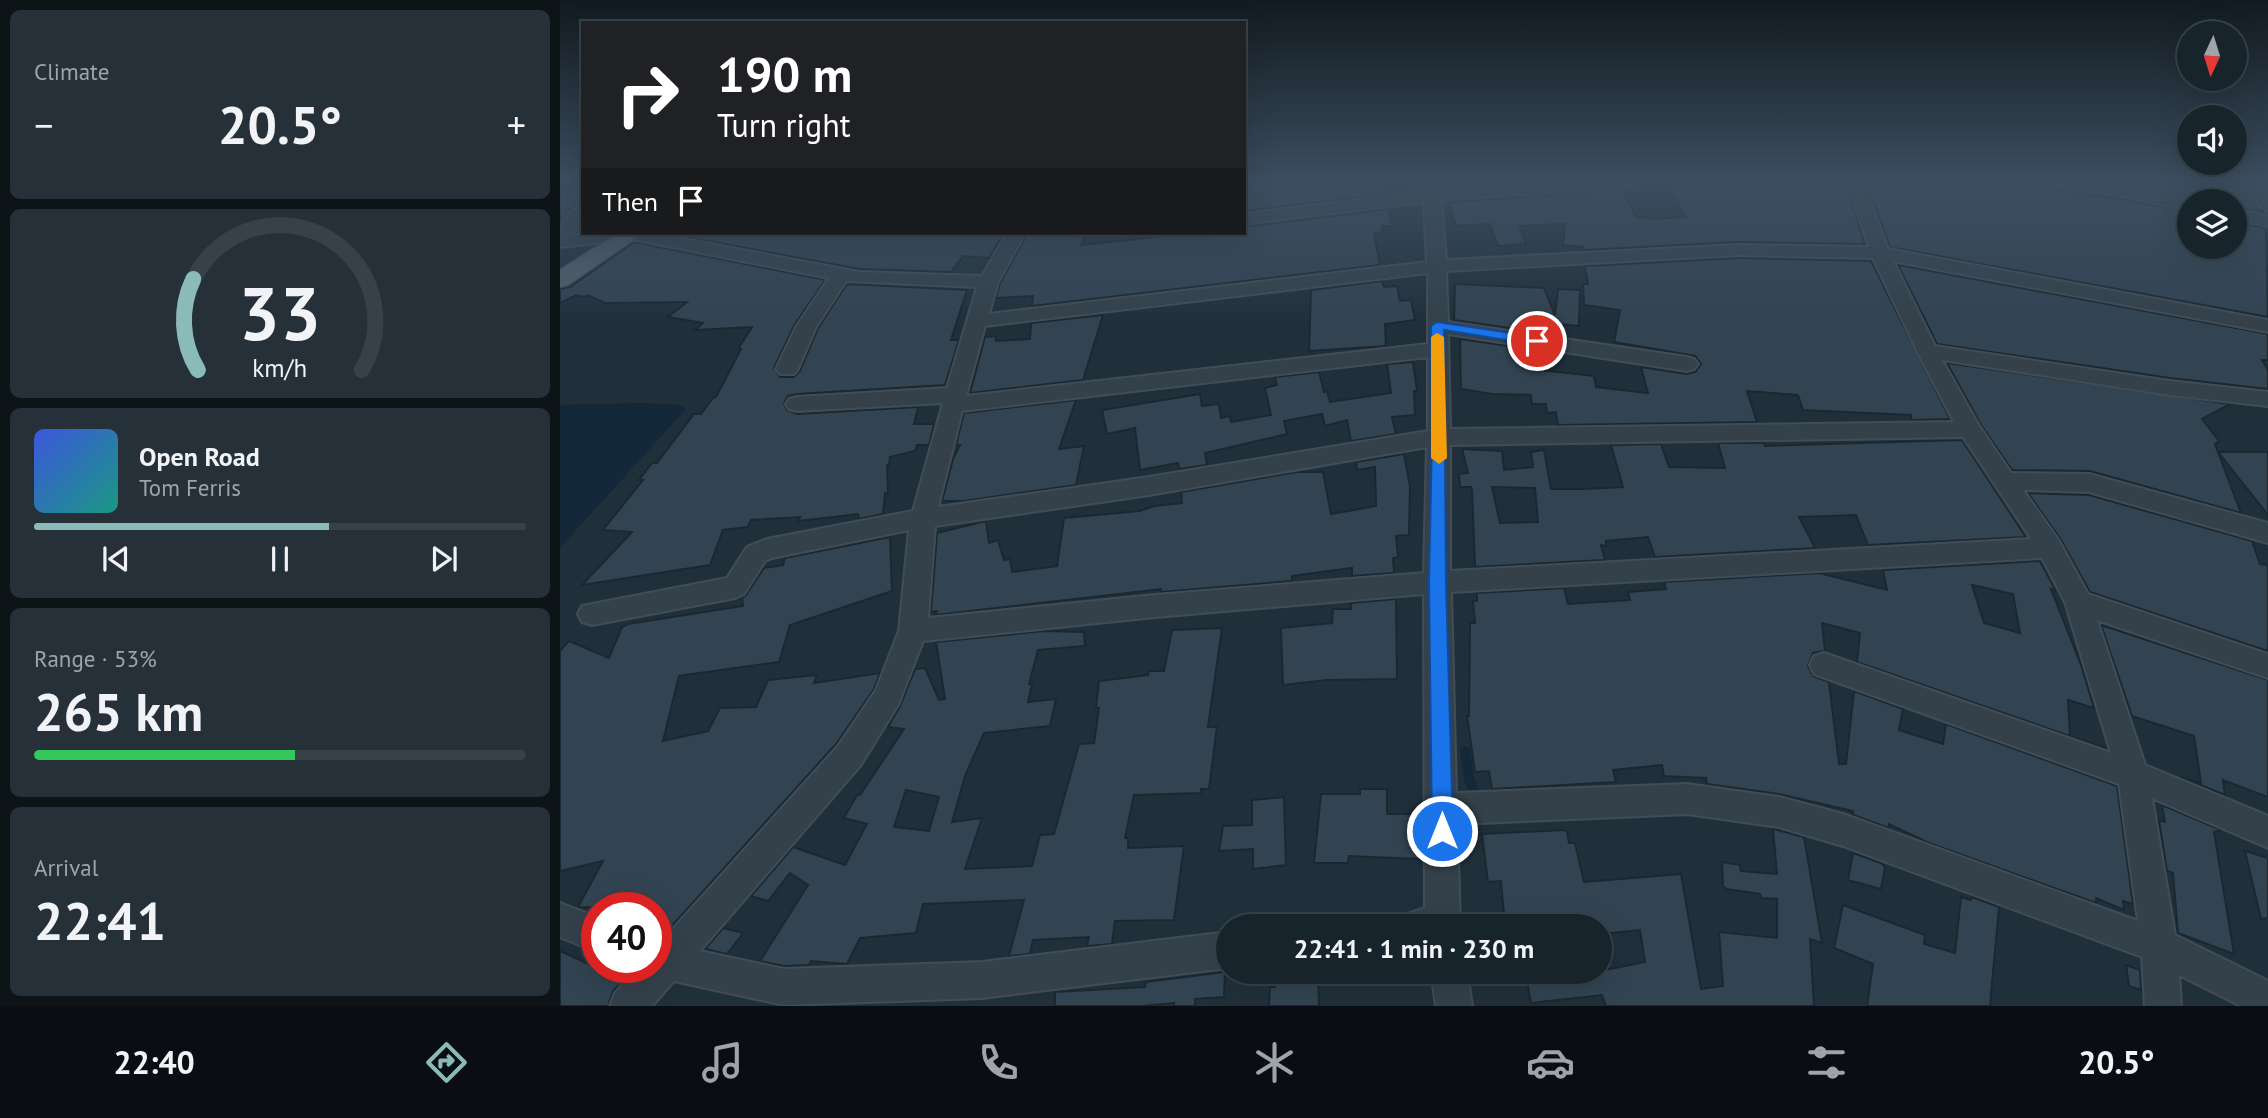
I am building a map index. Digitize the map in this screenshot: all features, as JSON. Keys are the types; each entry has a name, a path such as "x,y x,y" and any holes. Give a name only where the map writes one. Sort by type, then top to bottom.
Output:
{"main road":[{"path":"560,280 628,235"}],"street":[{"path":"1435,229 1439,437 1437,582 1442,808 1436,914"},
{"path":"1872,229 1880,253 1927,351 1969,429 2050,548 2078,602 2133,775 2159,946 2163,1006"},
{"path":"560,241 613,235"},
{"path":"641,235 840,275 885,280 988,282"},
{"path":"672,950 849,756 888,696 913,631 923,518 954,400 979,321 988,282 1015,235"},
{"path":"979,321 1437,266 1738,250 1880,253 2268,326"},
{"path":"787,369 811,319 840,275"},
{"path":"797,404 954,400 1437,337 1687,364"},
{"path":"1927,351 2170,388 2268,399"},
{"path":"592,614 735,587 757,554 767,549 923,518 1149,486 1439,437 1969,429"},
{"path":"2002,481 2089,483 2268,533"},
{"path":"913,631 1156,606 1437,582 2050,548"},
{"path":"2078,602 2268,666"},
{"path":"1824,665 2133,775 2268,832"},
{"path":"1442,808 1687,799 1779,813 1843,830 2159,946 2268,1000"},
{"path":"560,920 581,928"},
{"path":"672,963 784,987 888,985 982,981 1216,952"},
{"path":"628,1006 645,983"},
{"path":"1451,984 1454,1006"}],"water":[{"path":"560,405 680,405 686,409 560,548"}],"building":[{"path":"1246,229 1382,229 1382,233 1374,233 1380,265 1032,306 1033,296 996,298 1000,283 1027,235 1085,237 1081,245 1166,236 1246,235"},
{"path":"1492,229 1520,229 1526,244 1498,246"},
{"path":"1565,229 1860,229 1865,244 1738,242 1583,250 1583,247 1563,245"},
{"path":"1883,229 2177,229 2177,259 2247,259 2247,229 2266,229 2268,317 1890,247"},
{"path":"676,235 1003,235 989,258 963,256 951,272 859,269"},
{"path":"634,242 825,280 794,326 774,368 780,377 794,377 800,371 818,328 847,284 967,290 951,340 959,340 945,385 797,394 788,396 784,403 787,410 797,414 918,407 914,424 934,424 929,445 917,445 915,451 890,457 887,465 888,493 885,493 883,514 859,519 858,514 798,521 800,517 751,520 748,527 723,530 710,565 582,585 632,532 603,530 643,480 639,480 652,463 657,463 694,414 701,414 716,397 741,349 738,349 752,327 695,330 703,323 668,317 687,302 605,303 588,295 576,295 560,303 560,289 570,287"},
{"path":"1738,258 1871,261 1950,419 1911,420 1911,415 1803,410 1798,395 1747,391 1757,422 1558,425 1556,412 1547,413 1546,404 1532,404 1531,395 1492,394 1461,389 1460,339 1537,350 1541,370 1594,376 1596,387 1648,393 1641,367 1687,374 1695,372 1701,364 1695,356 1614,342 1620,310 1584,305 1583,284 1588,284 1585,266"},
{"path":"1898,265 2268,334 2268,360 2262,360 2268,370 2268,389 2170,378 1937,344"},
{"path":"1382,281 1384,287 1397,286 1400,301 1411,300 1415,320 1385,324 1386,346 1309,351 1311,290"},
{"path":"1455,284 1544,288 1555,315 1558,289 1580,290 1579,326 1539,322 1537,332 1454,320"},
{"path":"1103,315 1083,380 970,393 985,337 995,336 996,341 1030,339 1031,323"},
{"path":"1413,362 1417,391 1414,391 1415,415 1392,417 1396,434 1351,441 1347,420 1325,426 1322,414 1284,421 1287,434 1205,453 1207,465 1179,469 1178,463 1140,470 1135,428 1107,434 1102,410 1200,394 1202,406 1219,404 1221,418 1230,416 1231,422 1271,415 1265,388 1277,385 1275,377 1319,372 1324,392 1327,391 1330,402 1391,393 1387,364"},
{"path":"1947,363 2230,404 2202,419 2219,441 2215,444 2241,513 2090,471 2012,470 1981,425"},
{"path":"1076,400 1059,449 1084,446 1076,485 964,501 942,501 953,459 960,445 956,445 964,413"},
{"path":"1962,440 2026,537 1868,545 1856,515 1799,517 1815,548 1655,557 1648,537 1606,541 1606,546 1601,545 1605,560 1475,567 1472,490 1471,487 1460,487 1459,474 1468,473 1462,449 1502,451 1504,470 1533,467 1531,452 1544,450 1551,489 1584,489 1623,487 1611,445 1661,444 1669,467 1725,468 1718,443 1764,443 1765,446","holes":["1492,487 1535,488 1538,522 1500,523"]},
{"path":"2218,452 2268,452 2268,515"},
{"path":"1404,454 1410,486 1409,535 1396,536 1398,557 1393,558 1394,573 1352,576 1352,568 1292,576 1292,581 1161,592 1161,589 935,615 937,611 931,612 937,533 986,521 989,543 998,540 1004,560 1010,559 1012,572 1057,566 1064,518 1140,511 1154,506 1182,503 1181,492 1296,472 1323,472 1331,514 1376,506 1375,467 1357,470 1356,462"},
{"path":"2028,493 2089,495 2252,541 2260,564 2268,565 2268,651 2090,592 2061,540"},
{"path":"890,537 892,591 790,625 779,662 679,676 663,741 708,731 720,708 756,707 768,680 817,675 814,683 880,673 874,689 836,744 672,926 672,892 586,892 603,861 560,871 560,651 569,641 609,658 622,627 628,624 743,606 742,598 764,568 783,565 785,558"},
{"path":"2040,561 2056,591 2051,589 2081,665 2094,708 2068,700 2070,736 2107,749 1857,662 1860,633 1822,623 1825,651 1813,653 1808,666 1813,676 1829,682 1839,764 1846,764 1854,691 1903,709 1899,730 1943,744 1946,724 2117,786 2133,904 2123,901 2124,910 2096,898 2096,903 1929,843 1889,824 1889,828 1853,815 1853,811 1779,794 1707,784 1706,778 1664,776 1662,765 1613,770 1616,782 1492,789 1489,771 1475,772 1467,716 1470,623 1475,623 1473,601 1477,601 1477,593 1564,588 1568,604 1630,600 1628,592 1666,589 1664,582 1819,573 1887,590 1883,570","holes":["1972,585 2013,594 2020,633 1984,623"]},
{"path":"1396,599 1397,679 1327,680 1283,685 1281,628 1332,623 1333,609 1351,609 1351,603"},
{"path":"2101,625 2268,680 2268,797 2223,780 2225,795 2181,777 2201,783 2194,736 2132,716"},
{"path":"1222,628 1208,727 1217,727 1209,789 1201,789 1201,793 1134,795 1125,838 1128,838 1128,848 1184,846 1174,920 1115,921 1112,944 1087,946 1089,937 1033,940 1030,954 1009,956 1024,900 923,904 916,933 860,938 847,964 811,961 809,965 784,966 760,961 808,885 790,873 768,901 751,896 793,847 845,865 867,824 844,818 904,729 888,727 915,669 925,668 939,700 945,699 936,642 1044,631 1084,632 1085,646 1038,650 1029,684 1032,684 1028,702 1056,699 1050,726 984,733 965,776 952,822 982,818 965,869 1032,866 1040,835 1054,834 1079,744 1094,743 1099,708 1096,708 1099,681 1148,675 1149,671 1164,671 1172,630","holes":["906,790 939,797 929,831 894,827"]},
{"path":"1360,789 1387,789 1387,814 1419,814 1419,859 1349,856 1348,863 1314,863 1321,794 1360,794"},
{"path":"1284,797 1286,865 1253,869 1253,849 1219,851 1223,826 1252,825 1252,800"},
{"path":"2162,805 2221,830 2214,832 2234,954 2178,933 2173,873 2167,871 2159,820 2165,822"},
{"path":"1773,829 1804,837 1822,943 1810,939 1814,1006 1606,1006 1602,995 1531,1003 1527,984 1612,984 1612,969 1645,962 1640,930 1612,933 1612,914 1504,914 1501,881 1488,882 1482,834 1564,830 1569,843 1575,843 1584,882 1681,874 1701,989 1723,986 1719,932 1777,938 1777,899 1726,889 1723,886 1722,862 1740,865 1741,871 1777,874"},
{"path":"2245,851 2268,858 2268,918 2261,919"},
{"path":"1853,853 1883,864 1885,868 1881,889 1848,880"},
{"path":"1961,897 1971,900 1972,897 1999,907 1990,1006 1867,1006 1873,964 1834,948 1843,905 1925,935 1924,944 1955,953"},
{"path":"723,928 743,933 727,954 705,949"},
{"path":"560,951 581,961 581,983 621,983 613,991 608,1006 560,1006"},
{"path":"2126,965 2140,970 2141,990 2129,986"},
{"path":"1216,973 1216,984 1225,984 1224,997 1195,999 1195,1006 1174,1006 1174,1003 1142,1006 1055,1006 1055,992 1145,987 1146,982"},
{"path":"1275,984 1318,984 1319,1006 1269,1006 1270,987 1275,987"}],"waterway":[{"path":"1465,751 1469,779 1478,800"}],"slow traffic":[{"path":"1437,337 1439,458"}],"route":[{"path":"1442,831 1437,582 1437,326 1537,341"}]}
